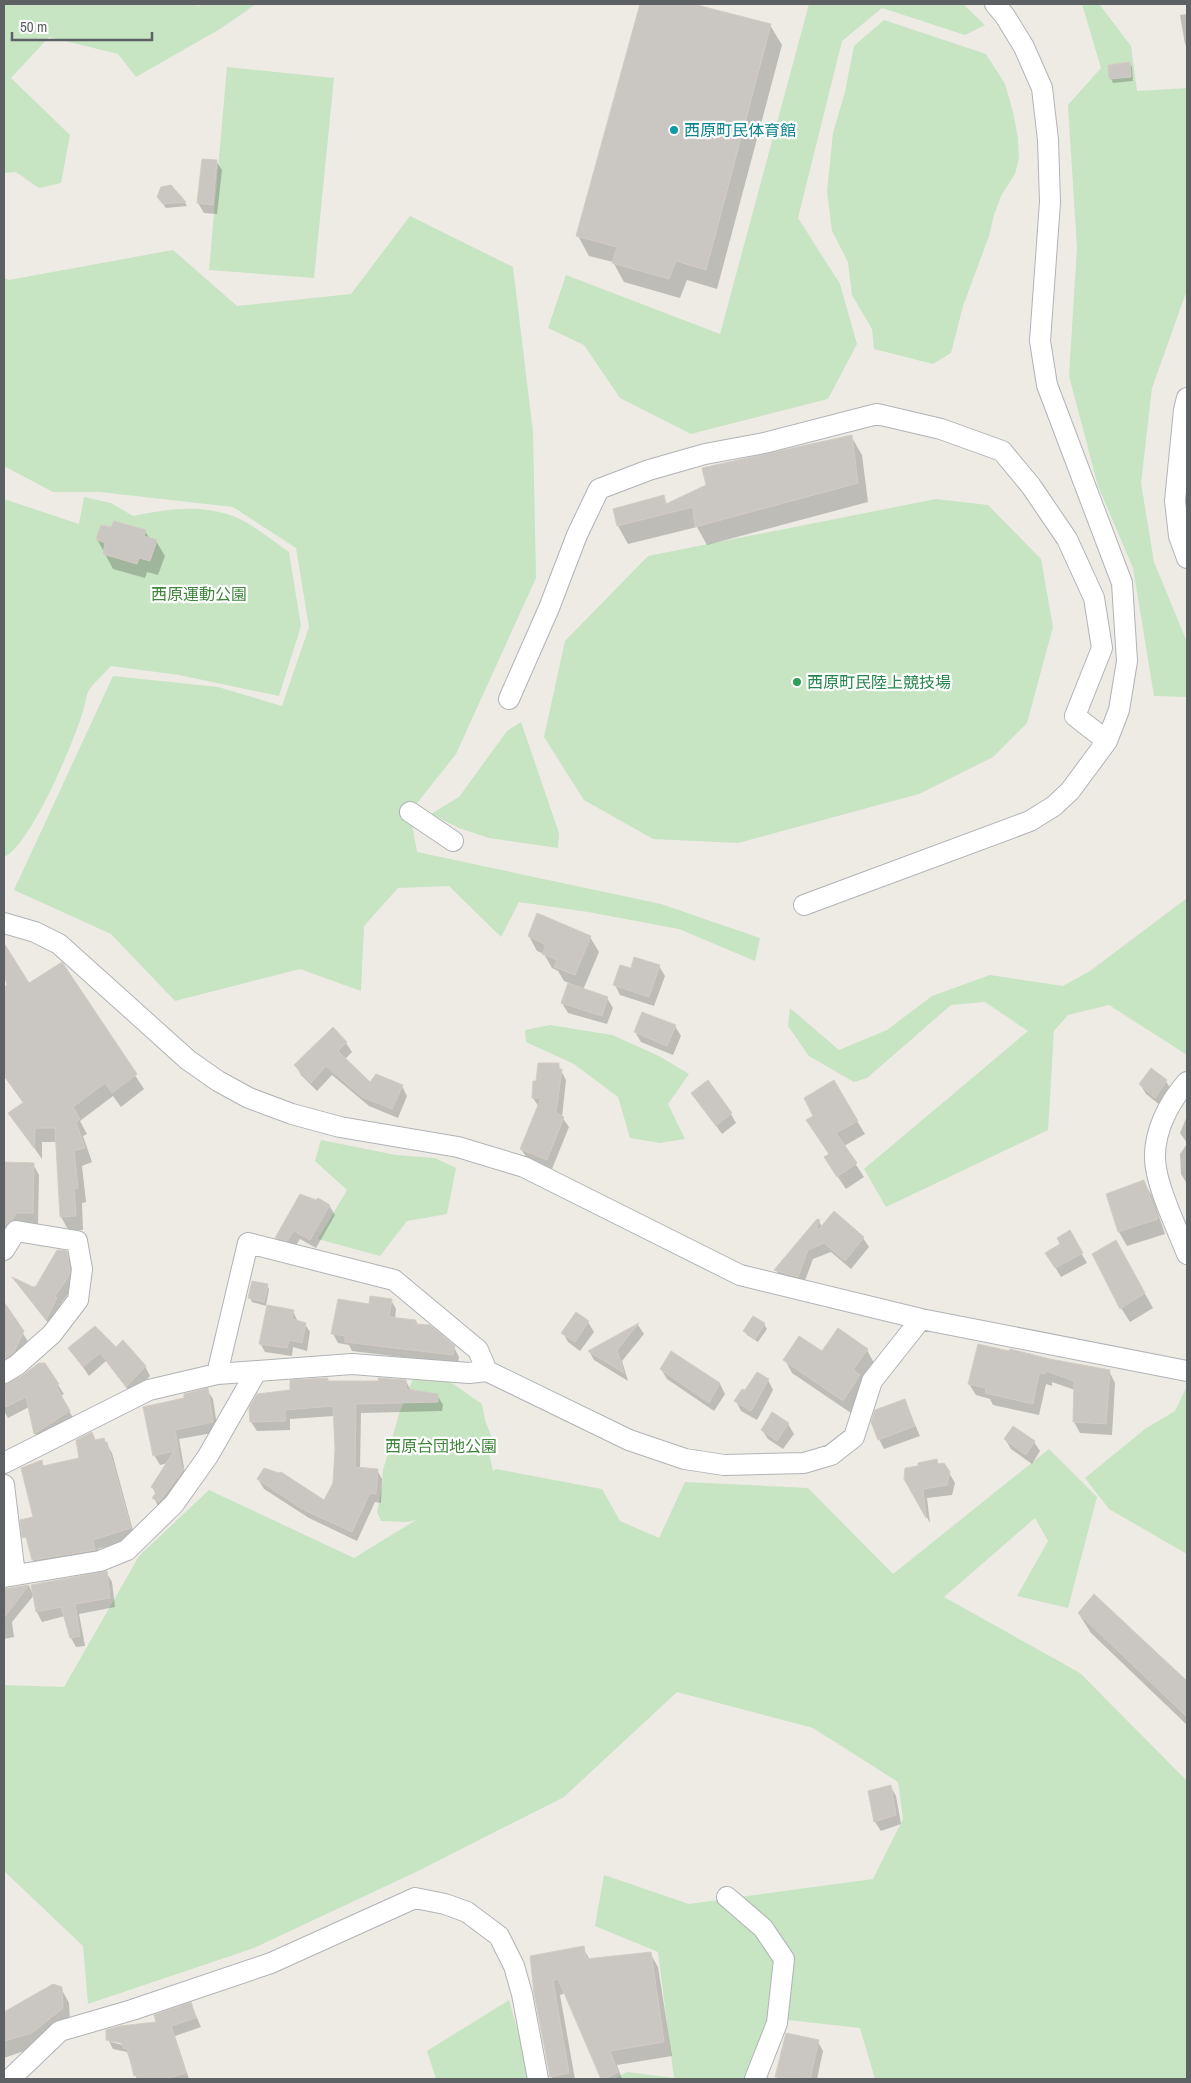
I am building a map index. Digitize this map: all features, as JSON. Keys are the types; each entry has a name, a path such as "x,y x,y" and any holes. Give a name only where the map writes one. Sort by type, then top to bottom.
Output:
{"street":[{"path":"804,905 1030,821 1054,806 1070,791 1107,741 1119,710 1127,661 1122,583 1047,384 1040,341 1050,202 1048,140 1042,88 1024,47 1005,16 994,4"},
{"path":"1187,398 1184,410 1175,501 1179,536 1187,558"},
{"path":"509,699 598,489 649,470 705,454 764,443 877,414 941,429 1002,451 1031,486 1067,539 1094,598 1102,648 1075,716 1107,741"},
{"path":"410,812 453,842"},
{"path":"4,923 36,932 59,944 188,1060 218,1081 249,1098 292,1114 340,1128 458,1147 524,1167 740,1275 921,1319 1187,1371"},
{"path":"1187,1082 1164,1117 1157,1139 1155,1159 1160,1182 1187,1254"},
{"path":"4,1250 16,1231 76,1241 82,1269 78,1300 52,1334 4,1373"},
{"path":"217,1374 248,1242 394,1280 478,1350 487,1372"},
{"path":"4,1463 149,1390 217,1374 352,1364 469,1373 487,1372 629,1440 685,1459 724,1465 804,1463 831,1455 854,1437 872,1381 921,1319"},
{"path":"4,1485 9,1576 100,1561 127,1550 174,1504 208,1456 256,1372"},
{"path":"727,1897 763,1928 784,1959 777,2024 755,2079"},
{"path":"10,2079 60,2031 132,2010 271,1963 416,1898 445,1904 468,1912 499,1936 514,1966 522,1994 538,2079"}],"green space":[{"path":"4,4 193,4 198,6 202,4 256,4 220,29 136,77 118,54 49,37 11,78 70,135 61,183 39,188 16,172 4,173"},
{"path":"809,4 963,4 985,25 965,35 882,8 842,41 798,218 840,284 857,344 828,399 691,434 620,398 584,345 548,328 566,275 720,334"},
{"path":"1082,4 1099,4 1131,46 1137,91 1187,88 1187,290 1152,388 1141,483 1154,562 1187,642 1187,697 1154,696 1133,568 1098,486 1069,376 1077,248 1068,105 1101,68"},
{"path":"884,20 986,54 1005,84 1018,138 1019,158 1015,174 1001,196 994,215 989,236 963,306 951,353 933,364 874,349 872,329 852,295 848,262 832,231 827,191 833,133 845,92 854,46"},
{"path":"227,67 334,78 314,278 209,270"},
{"path":"410,216 513,267 533,432 536,578 456,754 410,812 417,852 661,904 760,938 755,961 679,929 588,912 519,902 501,937 449,886 398,888 364,926 361,991 300,969 175,1001 111,934 14,890 113,676 218,687 282,706 309,627 296,548 233,507 100,492 53,492 4,466 4,278 9,280 173,250 237,306 351,294"},
{"name":"西原運動公園","path":"84,497 111,503 133,516 158,511 196,509 221,512 247,523 289,552 301,626 279,696 179,675 111,666 88,692 70,747 38,815 14,849 4,857 4,499 79,524"},
{"name":"西原町民陸上競技場","path":"936,499 988,505 1041,559 1053,627 1027,723 993,757 919,794 738,843 653,839 584,800 544,737 565,641 648,556"},
{"path":"521,722 559,833 558,848 489,838 459,828 431,814 459,797 507,731"},
{"path":"1187,898 1187,1055 1109,1005 1068,1015 1054,1031 1048,1130 886,1207 864,1169 1028,1031 985,1002 951,1005 867,1078 854,1082 809,1056 788,1026 790,1008 839,1050 887,1030 932,996 990,975 1063,986 1090,971"},
{"path":"550,1025 612,1035 659,1056 689,1074 668,1104 685,1139 660,1143 630,1138 618,1097 574,1064 526,1042 525,1030"},
{"path":"321,1140 396,1155 435,1158 456,1168 447,1214 407,1221 380,1256 318,1239 347,1190 315,1161"},
{"name":"西原台団地公園","path":"415,1374 449,1381 482,1404 485,1420 492,1438 489,1453 493,1471 496,1469 602,1489 620,1521 659,1538 685,1482 808,1488 893,1574 1049,1449 1097,1497 1068,1608 1017,1596 1048,1541 1035,1518 944,1597 1080,1673 1187,1781 1187,2079 875,2079 860,2028 770,2018 749,2079 614,2079 627,2072 674,2078 658,1952 595,1926 604,1875 689,1904 873,1879 903,1819 898,1782 813,1728 677,1692 564,1797 418,1871 254,1948 88,2004 83,1946 4,1871 4,1685 64,1687 139,1556 209,1490 354,1558 416,1520 407,1522 381,1521 377,1512 383,1470 399,1414"},
{"path":"1186,1388 1187,1554 1109,1509 1085,1478 1145,1429 1175,1411"},
{"path":"509,2000 531,2079 436,2079 427,2051"}],"building":[{"name":"西原町民体育館","path":"640,4 693,4 771,24 706,270 676,261 669,279 612,263 617,247 576,236"},
{"path":"1130,62 1131,77 1109,79 1108,65"},
{"path":"202,159 217,160 213,205 197,203"},
{"path":"171,185 186,202 163,204 157,197 161,187"},
{"path":"852,435 858,483 695,527 693,507 617,526 613,509 664,495 666,504 706,485 702,468"},
{"path":"114,521 146,530 144,536 157,540 150,561 139,558 137,564 103,554 105,543 96,539 101,525 111,527"},
{"path":"537,913 591,936 575,975 554,967 557,960 542,954 546,945 528,936"},
{"path":"4,943 29,983 62,962 137,1074 112,1093 105,1083 73,1107 80,1119 76,1122 85,1148 74,1151 78,1188 74,1189 76,1216 60,1217 55,1128 35,1128 34,1148 8,1113 24,1102 4,1074 4,993 7,984 4,977"},
{"path":"634,957 660,965 649,997 613,985 620,965 631,968"},
{"path":"568,983 608,997 602,1016 561,1003"},
{"path":"642,1012 676,1025 667,1046 634,1032"},
{"path":"333,1027 347,1042 338,1051 370,1082 376,1074 403,1085 392,1109 362,1097 326,1066 311,1083 294,1065"},
{"path":"538,1063 559,1063 559,1069 562,1069 556,1113 564,1117 547,1160 520,1149 541,1098 532,1098 533,1081 536,1081"},
{"path":"1151,1068 1167,1080 1155,1098 1139,1084"},
{"path":"708,1080 732,1113 716,1126 691,1093"},
{"path":"834,1080 858,1121 836,1133 857,1163 837,1177 824,1157 829,1154 806,1120 813,1116 804,1098"},
{"path":"4,1162 34,1163 33,1213 16,1213 4,1228"},
{"path":"1144,1180 1158,1219 1118,1232 1106,1194"},
{"path":"300,1194 316,1200 318,1198 330,1205 310,1240 294,1231 287,1241 275,1238"},
{"path":"834,1211 864,1237 845,1261 824,1243 808,1250 798,1277 774,1270 817,1219 820,1220 816,1229 819,1229"},
{"path":"1070,1230 1083,1253 1055,1268 1045,1253 1060,1244 1057,1238"},
{"path":"1116,1240 1145,1293 1120,1309 1092,1254"},
{"path":"57,1250 67,1251 70,1269 69,1276 55,1296 57,1298 46,1320 12,1277 33,1287 36,1286"},
{"path":"252,1281 268,1284 264,1302 248,1298"},
{"path":"370,1296 392,1299 389,1317 416,1320 416,1324 430,1325 455,1346 453,1355 345,1342 345,1336 331,1334 338,1299 369,1304"},
{"path":"4,1302 24,1331 14,1352 4,1359"},
{"path":"267,1305 294,1310 292,1319 306,1323 302,1343 289,1340 287,1348 259,1344"},
{"path":"576,1312 589,1321 575,1342 561,1333"},
{"path":"753,1316 765,1323 755,1339 743,1331"},
{"path":"639,1323 617,1350 624,1373 588,1351"},
{"path":"95,1326 116,1347 123,1340 146,1366 126,1387 100,1353 83,1367 68,1348"},
{"path":"838,1328 868,1349 853,1370 860,1375 843,1401 783,1360 799,1336 822,1351"},
{"path":"978,1344 1110,1370 1106,1424 1073,1422 1074,1381 1046,1371 1045,1374 1039,1373 1033,1404 985,1393 986,1388 968,1384"},
{"path":"671,1351 720,1383 709,1403 660,1369"},
{"path":"39,1363 45,1363 59,1384 56,1386 70,1411 34,1434 26,1397 6,1407 4,1385 23,1375"},
{"path":"757,1372 769,1379 751,1411 734,1401 742,1389 745,1390"},
{"path":"328,1378 328,1381 379,1381 378,1378 406,1380 406,1389 438,1394 438,1402 356,1404 355,1467 378,1469 376,1494 370,1493 352,1532 302,1509 257,1479 264,1468 281,1472 324,1500 333,1483 335,1450 333,1406 285,1410 285,1421 250,1422 249,1408 257,1394 290,1390 290,1380"},
{"path":"208,1388 213,1422 175,1430 181,1466 184,1469 159,1502 152,1498 157,1491 151,1487 174,1451 153,1456 143,1407 184,1398 184,1394"},
{"path":"905,1399 915,1426 878,1440 871,1422 875,1410"},
{"path":"772,1412 789,1423 777,1441 761,1430"},
{"path":"1013,1426 1035,1441 1026,1455 1004,1439"},
{"path":"92,1432 95,1440 104,1438 105,1442 107,1442 131,1528 93,1540 95,1550 32,1560 26,1537 22,1538 20,1520 33,1517 21,1468 42,1460 43,1466 79,1458 76,1440"},
{"path":"937,1459 938,1464 944,1463 950,1472 947,1485 923,1489 926,1518 904,1479 905,1468 918,1466 918,1463"},
{"path":"107,1571 110,1598 75,1604 80,1636 70,1638 61,1607 36,1612 31,1585"},
{"path":"29,1585 4,1618 4,1589"},
{"path":"1094,1594 1187,1681 1187,1717 1078,1613"},
{"path":"891,1785 896,1815 874,1822 868,1791"},
{"path":"584,1946 586,1959 651,1952 664,2042 610,2051 618,2072 605,2079 601,2079 558,1979 553,1981 569,2073 550,2077 534,1993 530,1956"},
{"path":"53,1984 62,1987 63,2008 32,2033 4,2041 4,2012"},
{"path":"191,2002 196,2018 171,2026 186,2073 166,2079 139,2079 138,2075 134,2076 127,2048 124,2049 121,2043 106,2040 106,2030 120,2026 156,2022 154,2015"},
{"path":"786,2033 819,2040 810,2079 775,2077"}],"place":[{"name":"西原町民体育館","path":"674,130"},
{"name":"西原町民陸上競技場","path":"797,682"}]}
